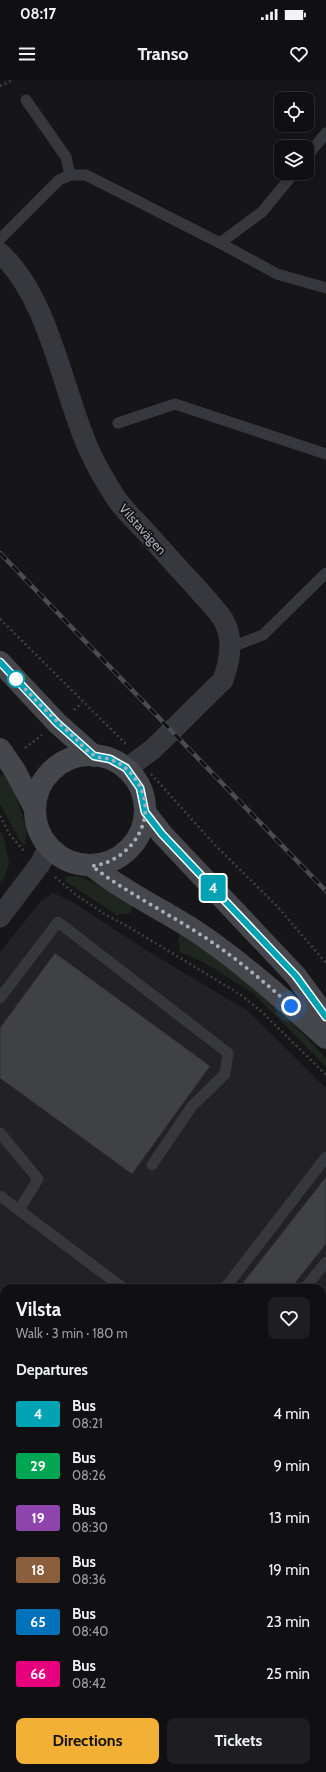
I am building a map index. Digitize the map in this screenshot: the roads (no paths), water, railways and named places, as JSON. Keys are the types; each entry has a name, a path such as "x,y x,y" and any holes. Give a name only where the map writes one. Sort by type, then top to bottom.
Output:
{"main road":[{"path":"0,662 57,723 94,756"},
{"path":"4,755 35,809"},
{"path":"94,756 132,764 140,788 145,812 142,829 129,848 112,861 92,866 44,855 36,821 35,809 38,790 49,772 73,758 94,756"},
{"path":"145,812 162,834 296,976 326,1017"},
{"path":"92,866 110,880 196,932 257,975 326,1038"}],"street":[{"name":"Vilstavägen","path":"0,253 10,263 30,293 67,385 89,450 103,477 117,500 130,516 204,596 224,622 230,647 229,665 223,680 153,749 132,764"},
{"path":"2,910 44,855"}],"lane":[{"path":"26,100 66,157 70,175"},
{"path":"314,148 326,133"},
{"path":"0,239 59,180 70,175 86,175 220,243 277,274 326,288"},
{"path":"220,243 262,212 288,180"},
{"path":"118,423 175,404 326,454"},
{"path":"230,647 263,635 326,574"},
{"path":"0,998 58,922 228,1052 225,1074 192,1106 152,1165"},
{"path":"0,1133 38,1179 19,1210"},
{"path":"228,1284 326,1157"},
{"path":"0,1196 118,1284"},
{"path":"309,1284 326,1262"}],"railway":[{"path":"0,553 326,891"}]}
